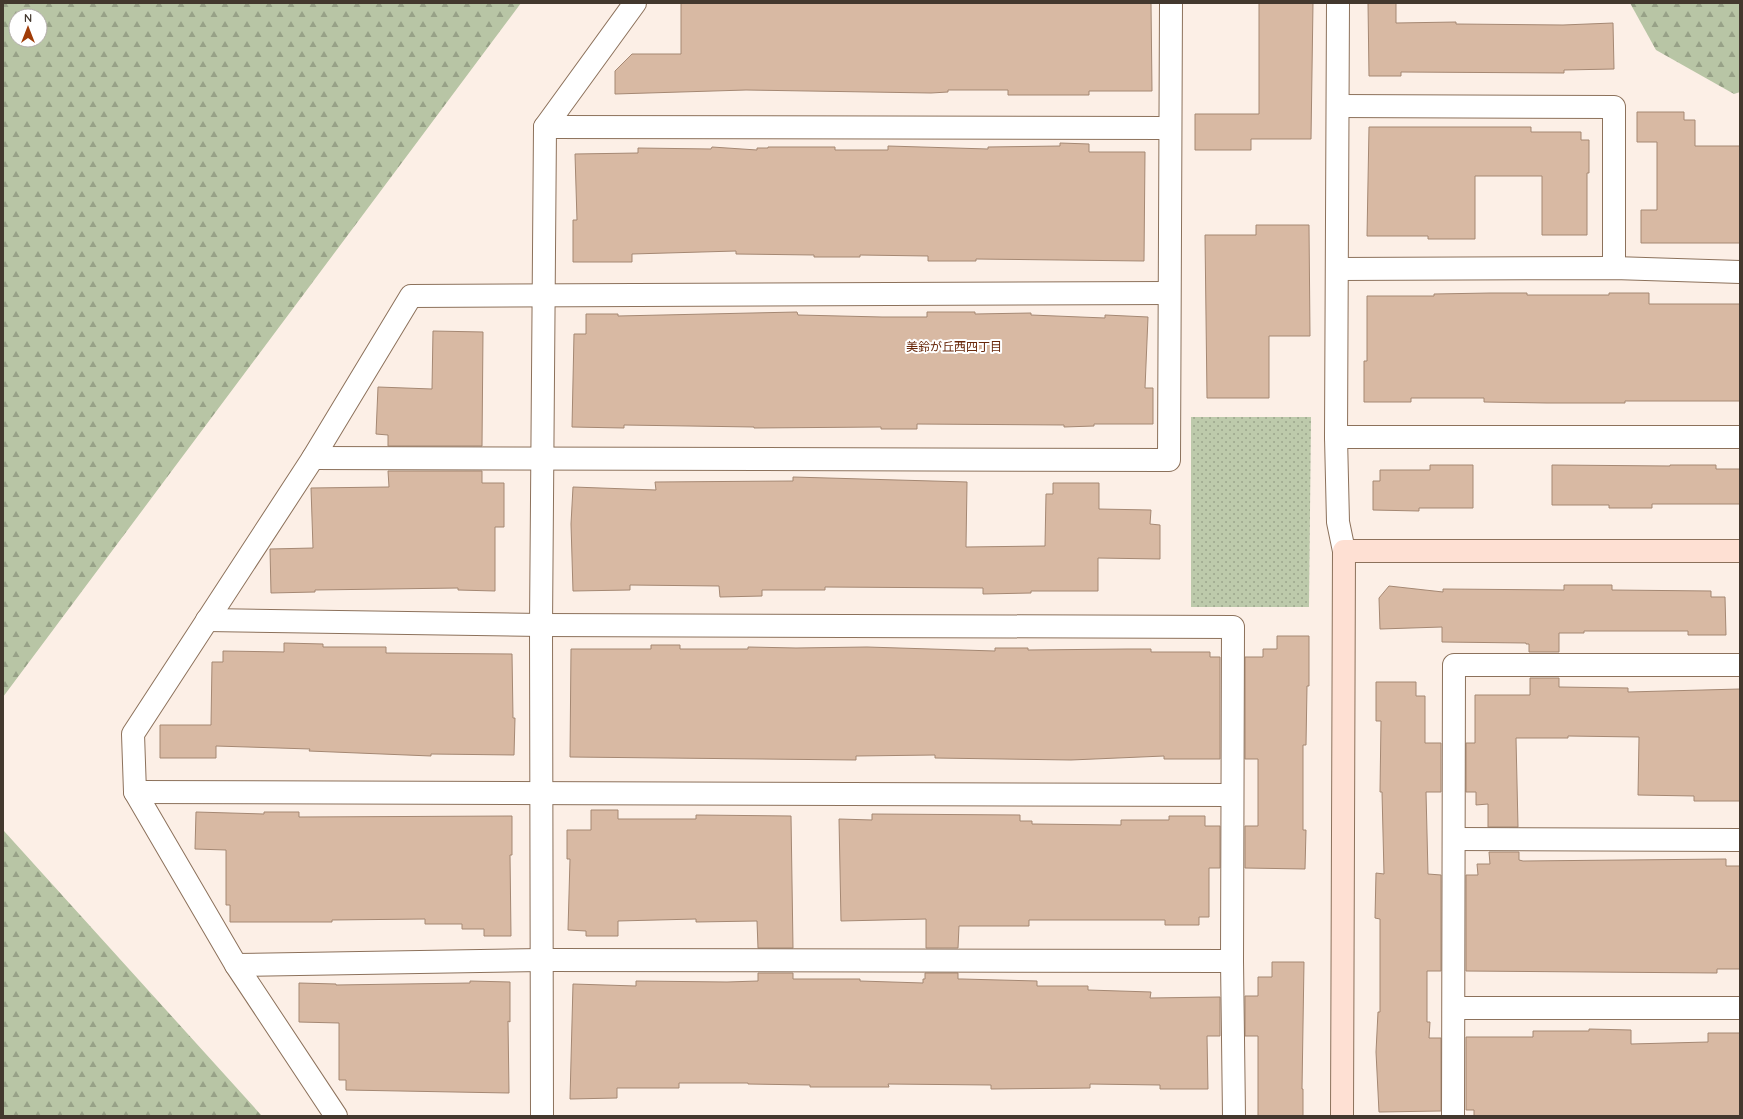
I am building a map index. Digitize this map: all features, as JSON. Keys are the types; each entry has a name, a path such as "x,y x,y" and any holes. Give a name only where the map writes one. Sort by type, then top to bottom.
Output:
{"street":[{"path":"542,1116 541,625 545,127 635,3"},
{"path":"313,458 1170,460 1171,3"},
{"path":"1338,3 1339,106 1336,437 1338,522 1344,551 1342,1116"},
{"path":"1339,106 1614,107 1614,268"},
{"path":"545,127 1170,128"},
{"path":"1338,269 1614,268 1740,272"},
{"path":"336,1116 236,964 135,792 133,734 313,458 411,296 1170,293"},
{"path":"1336,437 1740,436"},
{"path":"1344,551 1740,552"},
{"path":"207,620 541,625 1233,627 1232,961 1234,1116"},
{"path":"1453,1116 1454,665 1740,665"},
{"path":"135,792 1232,795"},
{"path":"1454,839 1740,840"},
{"path":"236,964 542,960 1232,961"},
{"path":"1454,1008 1740,1008"}],"green space":[{"path":"3,3 521,3 3,697"},
{"path":"1630,3 1740,3 1740,92 1734,94 1656,50"},
{"path":"1191,417 1311,417 1309,607 1191,607"},
{"path":"3,820 4,831 262,1116 3,1116"}],"building":[{"path":"681,3 1151,3 1152,91 1089,91 1089,95 1008,95 1008,90 948,90 948,92 931,93 746,90 615,94 615,71 632,54 681,54"},
{"path":"1259,3 1313,3 1311,139 1251,139 1251,150 1195,150 1195,114 1259,114"},
{"path":"1368,3 1396,3 1396,23 1456,22 1456,24 1563,25 1613,23 1614,69 1564,70 1564,73 1401,72 1401,76 1369,76"},
{"path":"1637,112 1684,112 1684,120 1695,120 1695,146 1740,146 1740,243 1641,243 1641,210 1657,210 1657,142 1637,142"},
{"path":"1369,127 1531,127 1531,132 1581,132 1581,140 1589,140 1589,173 1587,173 1587,235 1542,235 1542,176 1475,176 1475,239 1428,239 1428,236 1367,236"},
{"path":"1060,143 1089,144 1089,152 1145,152 1144,261 976,259 976,261 928,261 928,256 860,255 860,257 814,257 814,255 736,254 736,251 632,254 632,262 573,262 573,220 577,220 575,154 638,153 638,148 711,149 712,147 757,150 757,148 768,147 835,147 835,150 888,150 888,146 988,149 988,147 1060,146"},
{"path":"1256,225 1309,225 1310,336 1269,336 1269,398 1207,398 1205,235 1256,235"},
{"path":"1527,293 1527,295 1609,295 1609,293 1649,293 1649,304 1740,304 1740,401 1547,403 1484,402 1484,398 1411,398 1411,402 1364,402 1364,361 1367,361 1367,296 1434,296 1434,294"},
{"path":"797,312 798,315 882,317 927,317 927,312 975,312 975,314 1031,313 1031,315 1105,318 1105,315 1148,317 1145,388 1153,388 1153,424 1094,424 1094,426 1064,427 1064,425 917,424 917,429 881,429 881,427 754,428 624,425 624,428 572,427 574,334 586,334 586,314 618,314 618,316"},
{"path":"433,331 483,332 482,446 388,446 388,435 376,434 378,387 432,389"},
{"path":"1430,465 1473,465 1473,508 1419,508 1419,511 1373,510 1373,481 1380,481 1380,470 1430,470"},
{"path":"1552,465 1716,465 1716,469 1740,469 1740,504 1652,504 1652,508 1609,508 1609,505 1552,505"},
{"path":"388,471 482,471 482,483 504,483 504,527 495,527 495,591 458,590 458,588 315,590 315,592 271,593 270,549 313,548 311,488 389,487"},
{"path":"793,477 967,482 966,547 1045,546 1046,494 1053,494 1053,483 1099,483 1099,509 1151,510 1150,524 1160,525 1160,559 1098,558 1098,591 1031,591 1031,593 983,594 983,588 825,587 825,590 762,590 762,596 720,597 719,586 630,585 630,590 573,591 571,524 573,487 656,490 655,482 793,481"},
{"path":"1564,585 1612,585 1612,590 1711,591 1711,597 1725,597 1726,635 1688,635 1688,631 1584,631 1584,633 1559,633 1559,652 1529,652 1529,644 1526,643 1442,642 1442,627 1380,629 1379,598 1389,586 1443,592 1443,589 1564,590"},
{"path":"1277,636 1309,636 1309,686 1307,686 1306,745 1303,745 1303,830 1306,830 1305,869 1245,868 1245,826 1258,826 1258,759 1245,759 1245,657 1263,657 1263,649 1277,649"},
{"path":"284,643 323,644 323,647 386,647 386,653 512,654 513,718 515,718 514,755 431,754 431,756 309,751 310,749 216,746 216,758 160,758 160,725 211,725 212,662 223,662 223,651 284,652"},
{"path":"651,645 680,645 680,649 748,649 748,647 867,647 995,651 995,648 1028,648 1028,650 1151,649 1151,652 1210,652 1210,657 1220,657 1220,759 1164,759 1164,756 1071,760 935,758 935,755 856,756 856,760 570,757 571,649 651,649"},
{"path":"1530,678 1559,678 1559,687 1628,688 1628,692 1740,689 1740,801 1694,801 1694,796 1638,795 1639,737 1568,736 1568,738 1516,738 1518,827 1488,827 1488,804 1476,805 1476,792 1466,792 1466,743 1475,743 1475,695 1530,695"},
{"path":"1376,682 1416,682 1416,696 1425,696 1425,743 1441,743 1441,792 1426,792 1428,874 1441,875 1441,971 1427,971 1427,1022 1430,1022 1429,1038 1441,1038 1441,1111 1379,1112 1376,1052 1378,1012 1380,1012 1380,919 1375,918 1376,873 1384,874 1382,792 1380,792 1381,721 1376,721"},
{"path":"591,810 618,810 618,819 696,819 696,815 791,816 793,948 758,948 757,921 696,922 696,919 618,921 618,936 586,936 586,931 568,930 570,859 567,859 567,830 591,830"},
{"path":"196,812 264,814 264,812 299,812 299,817 512,816 512,855 510,855 511,936 484,936 484,929 462,929 462,924 425,924 425,919 332,920 332,922 230,922 230,905 226,905 226,850 195,849"},
{"path":"872,814 1020,815 1020,821 1032,821 1032,824 1121,825 1121,820 1169,820 1169,816 1205,816 1205,826 1220,826 1220,868 1209,868 1209,917 1199,917 1199,925 1165,925 1165,920 1029,920 1029,926 959,926 958,948 926,948 926,919 841,921 839,819 872,820"},
{"path":"1489,852 1519,852 1519,860 1523,861 1726,859 1726,866 1740,866 1740,969 1717,969 1717,973 1466,971 1466,875 1478,875 1477,864 1490,864"},
{"path":"1272,962 1304,962 1303,1116 1258,1116 1258,1036 1245,1036 1245,996 1258,996 1258,977 1272,977"},
{"path":"758,973 793,973 793,979 860,979 860,981 923,983 925,973 958,973 958,979 1037,981 1037,986 1088,986 1088,990 1151,992 1150,998 1220,997 1220,1036 1207,1036 1208,1089 1160,1089 1160,1085 1090,1084 1090,1088 991,1089 991,1085 888,1084 889,1087 810,1087 810,1085 748,1083 679,1083 679,1088 617,1088 617,1098 570,1099 573,984 636,986 636,981 758,981"},
{"path":"470,981 510,982 510,1022 508,1021 509,1093 346,1090 346,1080 339,1080 339,1023 299,1022 299,983 336,985 470,983"},
{"path":"1589,1029 1631,1030 1631,1044 1708,1042 1708,1033 1740,1033 1740,1116 1474,1116 1474,1110 1466,1110 1466,1037 1533,1037 1533,1031 1589,1031"}],"district":[{"name":"美鈴が丘西四丁目","path":"954,347"}]}
